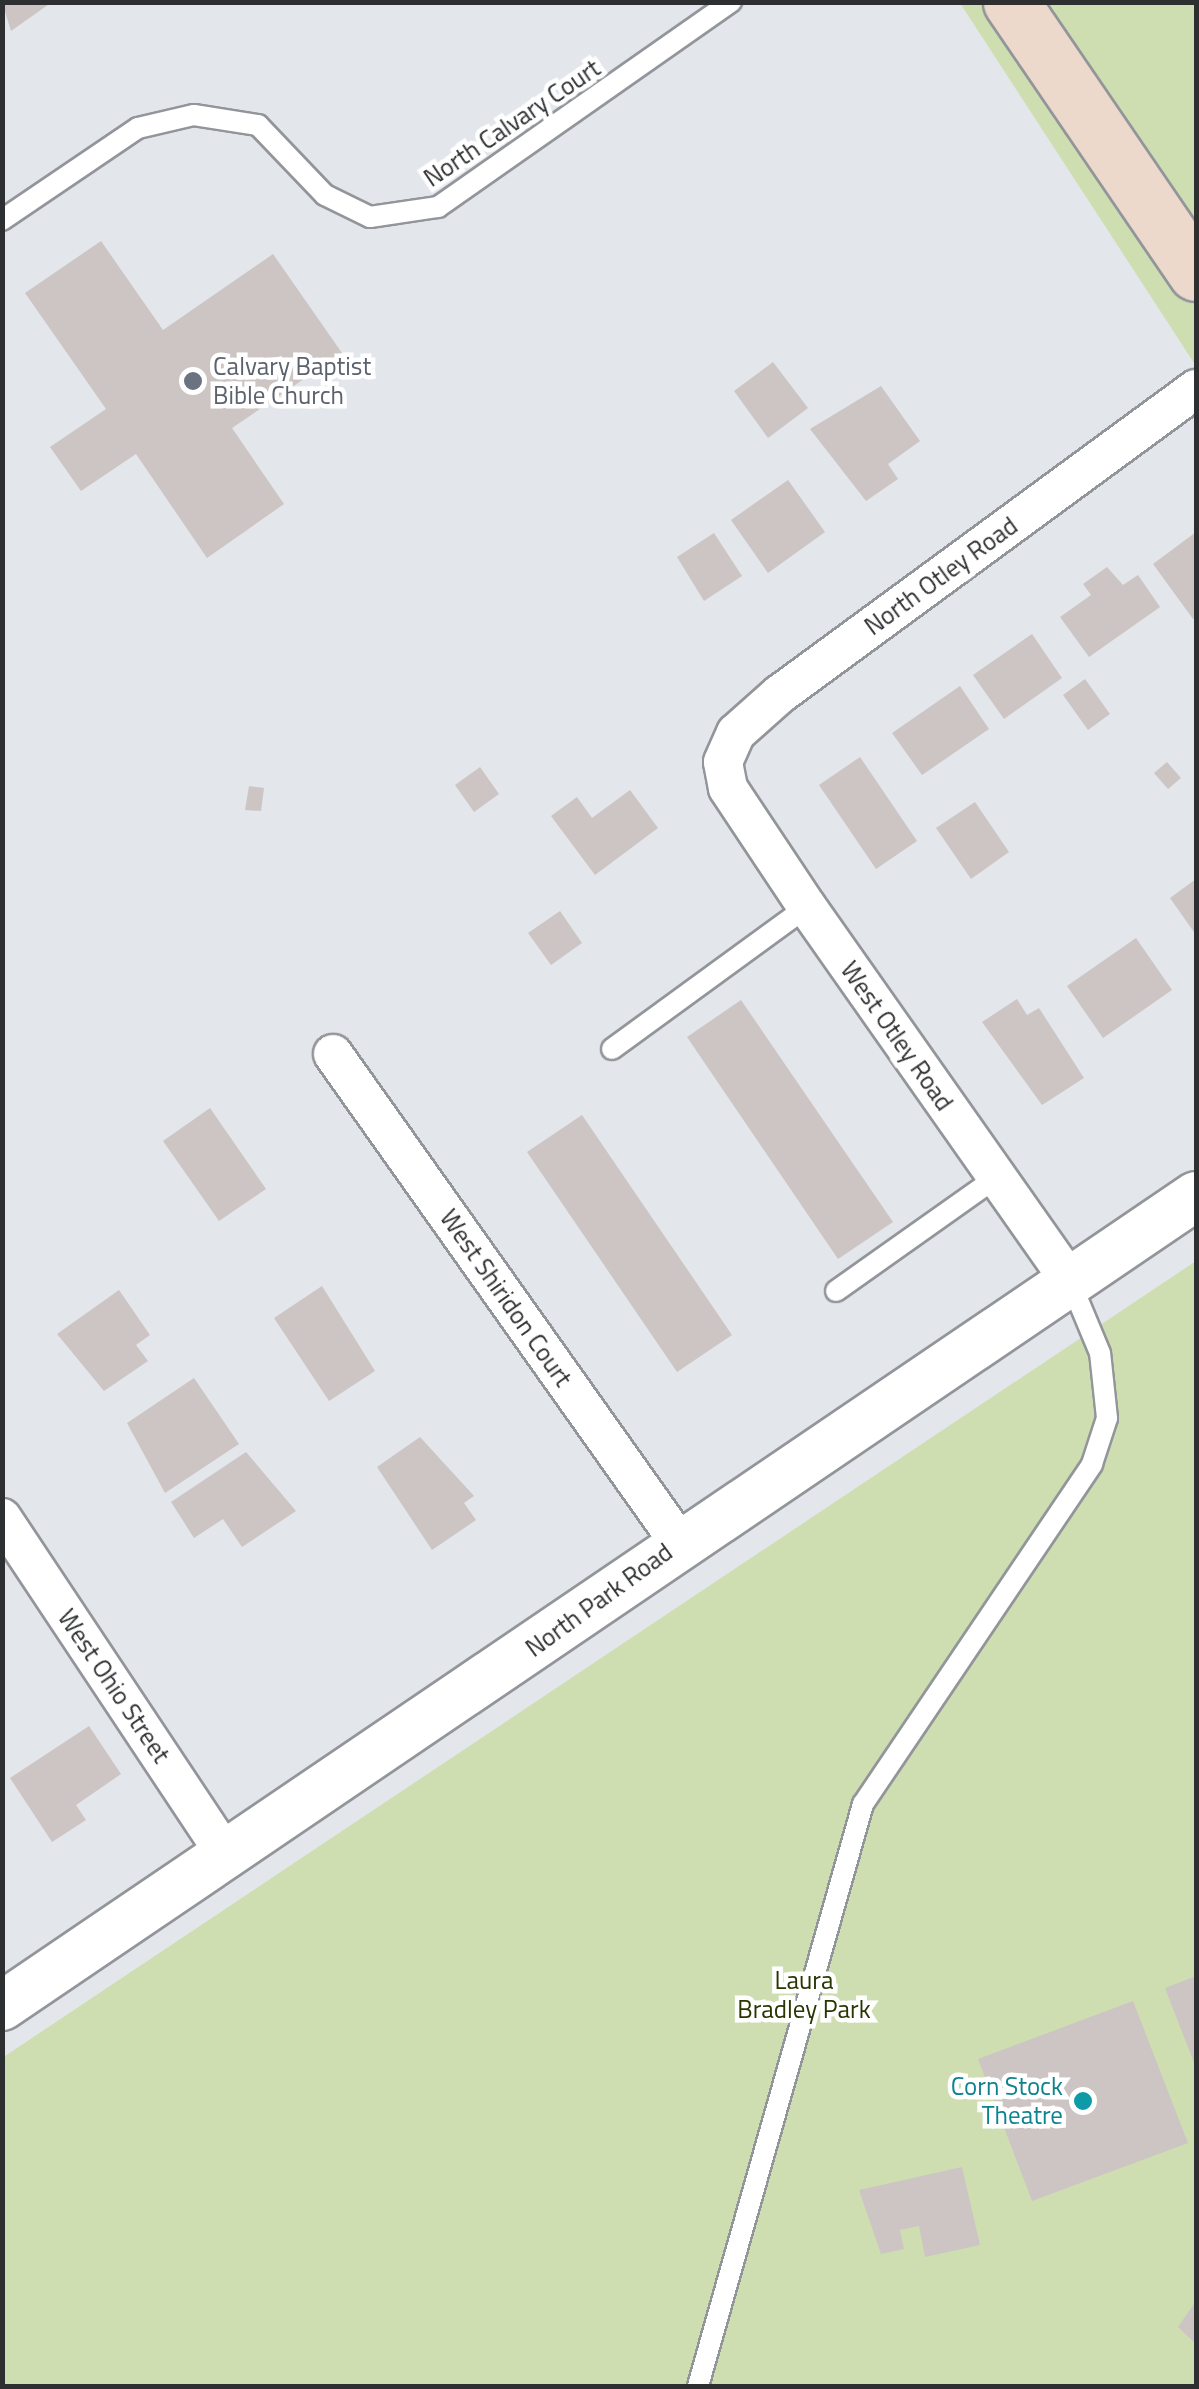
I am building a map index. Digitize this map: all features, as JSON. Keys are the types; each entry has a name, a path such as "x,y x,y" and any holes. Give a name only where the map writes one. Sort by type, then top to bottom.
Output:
{"main road":[{"path":"1010,2 1196,274"}],"street":[{"name":"North Otley Road","path":"728,788 723,762 736,733 780,694 1196,388"},
{"name":"West Otley Road","path":"728,788 807,908 1070,1281"},
{"name":"West Shiridon Court","path":"333,1054 679,1542"},
{"name":"North Park Road","path":"2,2006 679,1542 815,1462 1196,1196"},
{"name":"West Ohio Street","path":"2,1518 225,1854"}],"lane":[{"name":"North Calvary Court","path":"2,220 138,128 194,115 258,125 325,194 370,216 438,207 731,2"},
{"path":"612,1049 807,908"},
{"path":"836,1290 997,1177"},
{"path":"698,2386 863,1804 1092,1464 1106,1418 1100,1353 1070,1281"}],"green space":[{"path":"960,3 1196,3 1196,366"},
{"name":"Laura Bradley Park","path":"1196,1261 1196,2386 3,2386 2,2058"}],"building":[{"path":"2,2 52,2 11,31"},
{"name":"Calvary Baptist Bible Church","path":"101,241 163,330 273,254 342,353 232,428 284,504 207,558 136,454 81,491 50,447 106,409 25,293"},
{"path":"773,362 808,408 768,438 734,391"},
{"path":"881,386 920,441 888,464 898,479 866,501 810,429"},
{"path":"788,480 825,532 768,573 731,520"},
{"path":"1196,532 1196,616 1193,619 1153,564"},
{"path":"714,533 742,576 704,601 677,557"},
{"path":"1107,567 1123,585 1138,575 1160,607 1089,657 1060,617 1091,595 1083,584"},
{"path":"1032,634 1062,678 1004,719 973,675"},
{"path":"1085,679 1110,714 1088,730 1063,695"},
{"path":"960,686 989,729 922,775 892,733"},
{"path":"860,757 917,841 876,869 819,785"},
{"path":"1167,762 1181,778 1168,789 1154,773"},
{"path":"480,767 499,794 474,812 455,785"},
{"path":"249,786 264,788 261,811 245,810"},
{"path":"630,790 658,828 595,875 551,816 577,797 592,818"},
{"path":"975,802 1009,852 971,879 936,828"},
{"path":"1196,879 1196,935 1170,898"},
{"path":"560,911 582,943 551,965 528,933"},
{"path":"1136,938 1172,990 1103,1038 1067,986"},
{"path":"1017,999 1027,1015 1039,1008 1084,1078 1042,1105 982,1022"},
{"path":"741,1000 893,1222 838,1259 687,1037"},
{"path":"210,1108 266,1189 219,1221 163,1141"},
{"path":"582,1115 732,1335 677,1372 527,1152"},
{"path":"322,1286 375,1371 329,1401 274,1318"},
{"path":"119,1290 150,1335 136,1345 148,1361 104,1391 57,1334"},
{"path":"194,1378 239,1444 165,1493 127,1423"},
{"path":"420,1437 474,1496 464,1503 476,1520 432,1550 377,1467"},
{"path":"246,1452 296,1511 242,1547 223,1519 194,1538 171,1502"},
{"path":"89,1726 121,1774 76,1805 86,1820 52,1842 10,1778"},
{"path":"1196,1976 1196,2068 1165,1988"},
{"name":"Corn Stock Theatre","path":"1133,2001 1188,2143 1032,2201 978,2059"},
{"path":"962,2167 980,2245 925,2257 919,2226 900,2230 904,2249 881,2254 859,2190"},
{"path":"1196,2301 1196,2344 1178,2327"}],"place":[{"name":"Calvary Baptist Bible Church","path":"193,381"},
{"name":"Corn Stock Theatre","path":"1083,2101"}]}
